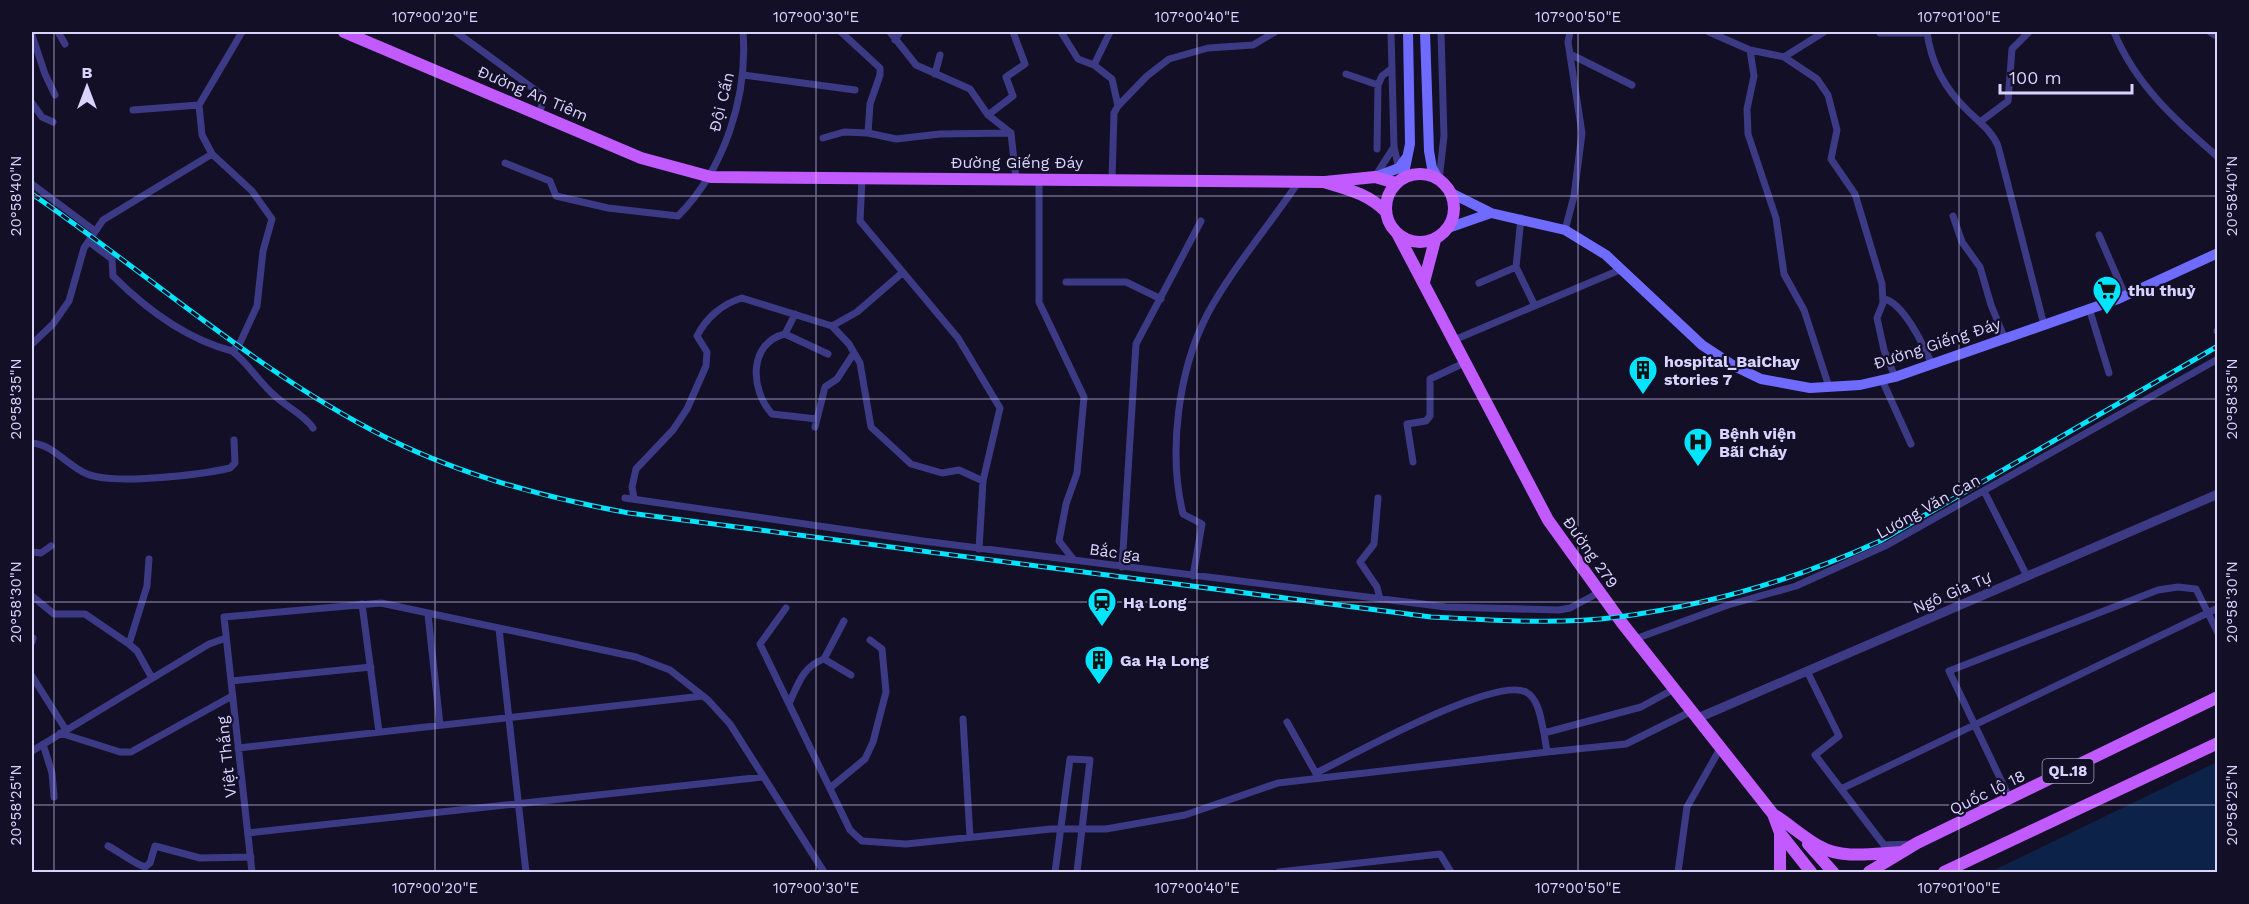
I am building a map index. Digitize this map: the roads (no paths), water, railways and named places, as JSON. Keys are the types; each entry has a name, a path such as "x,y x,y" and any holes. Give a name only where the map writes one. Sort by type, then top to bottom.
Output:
{"main road":[{"name":"Đường An Tiêm","path":"344,32 641,158 711,177"},
{"path":"1408,32 1409,154 1386,201 1386,212 1388,220 1398,235 1416,243 1435,240"},
{"path":"1424,282 1435,240 1448,228 1455,211 1451,193 1432,168 1429,151 1425,32"},
{"path":"1399,176 1421,174 1439,180"},
{"name":"Đường Giếng Đáy","path":"1324,182 1342,178 1399,176"},
{"name":"Đường Giếng Đáy","path":"711,177 1324,182 1354,191 1376,202 1386,212"},
{"name":"Đường Giếng Đáy","path":"1451,193 1491,213 1521,218 1565,230 1606,255 1702,345 1734,366 1768,381 1810,388 1882,380 1932,364 2125,295 2217,253"},
{"name":"Đường Giếng Đáy","path":"1448,228 1491,213"},
{"name":"Đường 279","path":"1398,235 1548,520 1635,639 1773,814"},
{"name":"Quốc lộ 18","path":"1869,873 1917,843 2217,697"},
{"name":"QL.18","path":"1944,873 2217,742"},
{"path":"1773,814 1820,847 1834,852 1848,855 1903,852"},
{"path":"1773,814 1780,833 1811,873"},
{"path":"1793,827 1833,873"},
{"path":"1780,833 1780,873"}],"street":[{"path":"58,32 65,44"},
{"path":"232,351 239,345 257,306 263,250 272,219 252,191 212,154 202,135 199,105 242,32"},
{"path":"456,32 545,98 539,113"},
{"name":"Đội Cấn","path":"505,163 550,181 556,196 608,208 678,216 711,177 720,158 743,75 743,32"},
{"path":"841,32 880,68 880,75 870,104 868,133"},
{"path":"890,32 916,65 970,89 988,115 1011,133 1016,179"},
{"path":"895,40 900,32"},
{"path":"988,115 1013,96 1012,89 1006,81 1007,76 1024,64 1013,32"},
{"path":"1061,32 1078,59 1094,65 1112,79 1118,106 1112,131 1112,179"},
{"path":"1094,65 1110,32"},
{"path":"1118,106 1169,59 1208,48 1252,45 1275,32"},
{"path":"1391,32 1394,147 1399,176"},
{"path":"1439,180 1444,136 1441,32"},
{"path":"1565,230 1574,196 1582,133 1570,54 1570,32"},
{"path":"1709,32 1750,50 1784,57 1817,79 1828,95 1837,130 1831,159 1855,194 1882,284 1884,299 1877,318 1884,350 1895,376"},
{"path":"1784,57 1824,32"},
{"path":"1880,33 1927,32 1931,55 1940,75 1953,95 1980,122 1998,146 2044,325"},
{"path":"1980,122 2008,101 2012,49 2029,32"},
{"path":"2114,32 2153,96 2217,157"},
{"path":"2210,32 2217,37"},
{"path":"32,35 39,59 55,95"},
{"path":"1750,50 1754,76 1746,118 1748,134 1776,218 1784,274 1804,310 1829,387"},
{"path":"1570,54 1632,85"},
{"path":"935,74 940,55"},
{"path":"1377,149 1378,85 1382,76 1391,69"},
{"path":"1346,74 1378,85"},
{"path":"743,75 855,90"},
{"path":"32,103 42,117 53,122"},
{"path":"133,110 199,105"},
{"path":"824,138 844,132 868,133 896,139 940,134 1011,133"},
{"path":"1375,177 1394,147"},
{"path":"32,344 53,324 69,301 84,248 103,220 212,154"},
{"path":"862,178 860,221 958,338 1000,408 983,481 979,549"},
{"path":"1039,179 1039,302 1084,398 1077,473 1066,504 1059,541 1072,559"},
{"path":"1193,576 1202,524 1183,514 1175,469 1179,407 1185,381 1208,314 1299,181"},
{"path":"32,184 95,231"},
{"path":"1953,216 1962,242 1980,267 1991,305 2005,339"},
{"path":"1521,218 1516,267 1534,304"},
{"path":"1122,567 1137,344 1201,220"},
{"path":"2099,235 2125,295"},
{"path":"89,242 112,259 113,276 163,320 204,344 232,351 247,362 271,393 308,420 313,428"},
{"path":"1479,283 1516,267"},
{"path":"1454,340 1534,304 1622,269"},
{"path":"832,326 857,312 902,273"},
{"path":"1066,282 1126,282 1161,299"},
{"path":"634,498 632,487 636,470 673,430 687,409 706,366 707,352 697,336 704,323 730,301 742,298 832,326 860,363 871,427 911,464 942,473 959,470 983,481"},
{"path":"1884,299 1889,300 1910,322 1932,364"},
{"path":"2089,308 2109,373"},
{"path":"785,334 795,314"},
{"path":"817,419 772,414 761,402 755,373 764,345 772,337 785,334 828,354"},
{"path":"814,427 825,387 837,380 854,353"},
{"name":"Lương Văn Can","path":"1635,639 1728,605 1796,586 1887,545 2217,359"},
{"path":"1413,462 1407,424 1426,421 1430,416 1430,379 1464,363"},
{"path":"1882,380 1911,444"},
{"path":"32,443 49,448 89,475 122,479 230,468 235,463 234,440"},
{"path":"1984,491 2027,576"},
{"name":"Ngô Gia Tự","path":"1696,715 1807,671 2217,494"},
{"name":"Bắc ga","path":"625,498 979,549 1446,607 1558,610 1570,608 1600,592"},
{"path":"1378,498 1374,544 1360,560 1360,564 1377,587 1380,599"},
{"path":"32,552 40,553 51,546"},
{"path":"129,644 147,586 149,559"},
{"path":"2010,799 1949,671 2158,590 2178,587 2196,589 2217,633"},
{"path":"32,596 54,614 85,614 129,644 137,651 152,678"},
{"path":"380,732 362,604 381,603 636,657 670,670 703,696 730,724 824,873"},
{"name":"Việt Thắng","path":"252,873 224,617 362,604"},
{"path":"786,608 760,644 850,830 862,841 906,844 1061,829 1106,829 1185,815 1278,783 1318,775 1626,744 1696,715"},
{"path":"1841,789 2217,608"},
{"path":"428,614 440,725"},
{"path":"789,704 808,666 824,658 843,621"},
{"path":"499,629 526,873"},
{"path":"32,749 209,644 226,638"},
{"path":"830,788 865,759 873,742 886,692 882,649 870,640"},
{"path":"824,658 851,675"},
{"path":"231,681 371,667"},
{"path":"1807,671 1839,736 1815,754 1884,845 1917,843"},
{"path":"32,676 63,732 120,752 131,752 232,696"},
{"path":"1318,775 1435,713 1467,701 1518,689 1528,693 1538,708 1547,752"},
{"path":"1544,733 1641,707 1674,689"},
{"path":"238,748 703,696"},
{"path":"963,719 970,837"},
{"path":"1287,722 1318,775"},
{"path":"43,744 52,774 54,797"},
{"path":"1678,873 1687,807 1721,747"},
{"path":"1054,873 1070,759 1090,760 1077,873"},
{"path":"248,833 763,777"},
{"path":"108,846 130,857 136,865 145,867 150,863 156,846 200,858 250,857"},
{"path":"1279,873 1440,854 1451,873"}],"water":[{"path":"2217,762 2217,872 1990,872"}],"railway":[{"path":"32,194 249,354 294,384 340,412 416,452 505,484 629,513 1431,617 1548,621 1618,617 1719,598 1785,579 1880,541 2218,346"}],"place":[{"name":"thu thuỷ","path":"2107,316"},
{"name":"hospital_BaiChay stories 7","path":"1643,396"},
{"name":"Bệnh viện Bãi Cháy","path":"1698,468"},
{"name":"Hạ Long","path":"1102,628"},
{"name":"Ga Hạ Long","path":"1099,686"}]}
